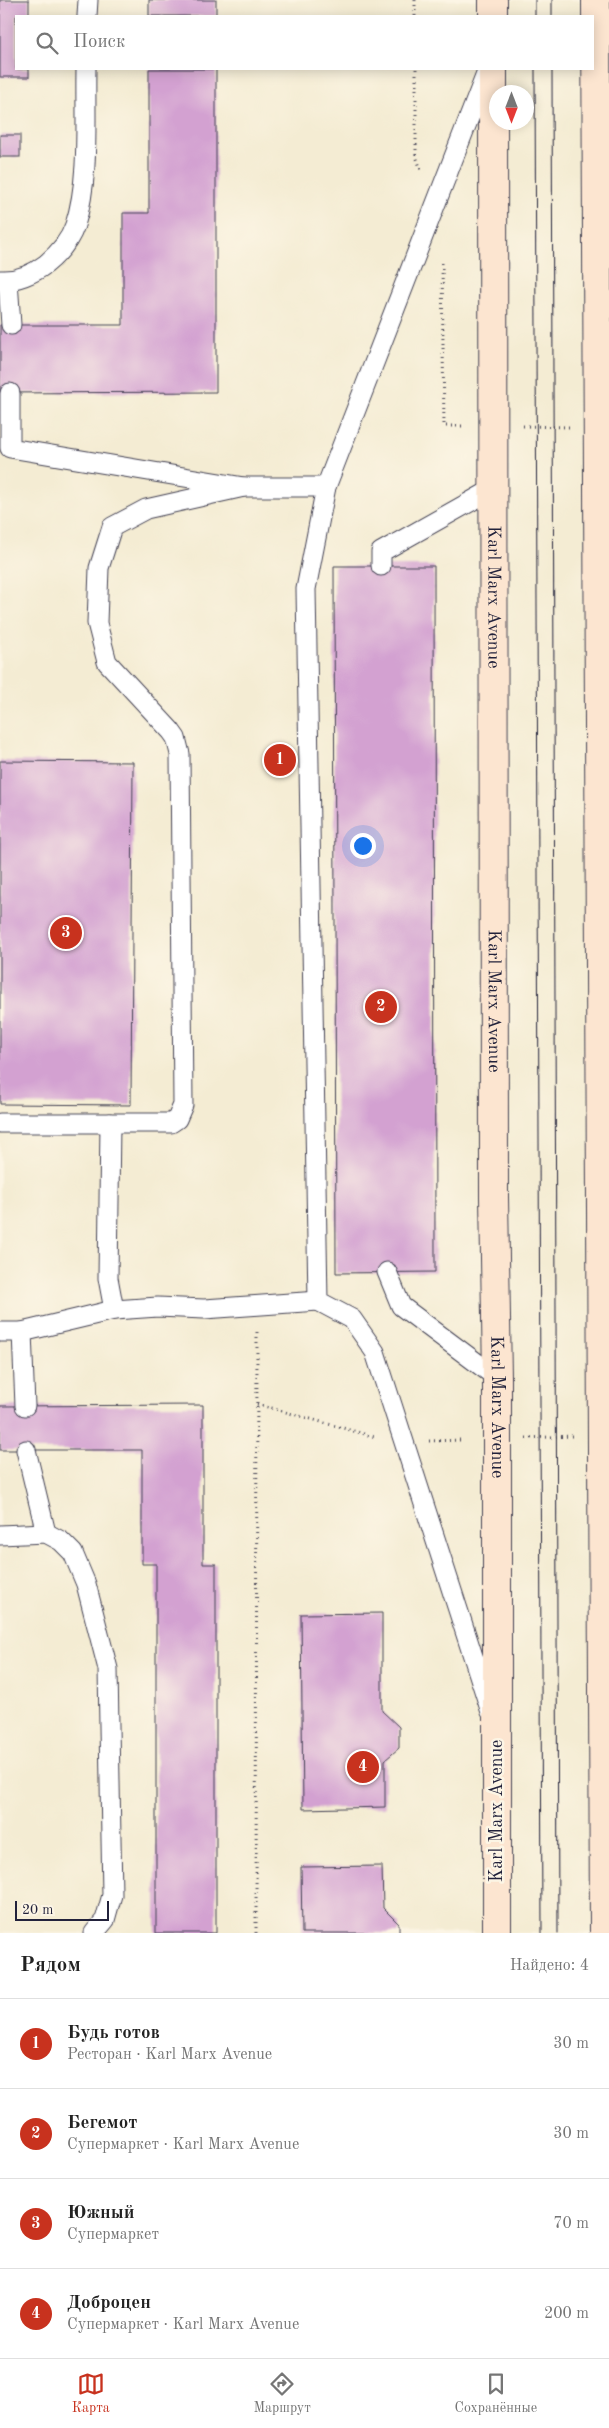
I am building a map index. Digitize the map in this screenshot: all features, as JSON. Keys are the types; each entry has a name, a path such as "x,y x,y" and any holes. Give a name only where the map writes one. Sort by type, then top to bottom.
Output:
{"main road":[{"path":"493,0 493,15"},
{"path":"596,0 607,1754 605,1926"},
{"name":"Karl Marx Avenue","path":"493,70 494,1197 497,1378 498,1933"}],"lane":[{"path":"88,0 88,15"},
{"path":"596,31 609,69"},
{"path":"11,325 4,281 36,272 59,253 75,226 83,188 86,70"},
{"path":"318,1301 306,589 326,487 488,70"},
{"path":"10,393 5,448 244,487 326,487"},
{"path":"0,1123 171,1123 177,1119 183,1105 180,754 176,738 171,731 108,662 98,623 99,568 112,527 146,509 244,487"},
{"path":"381,566 381,552 493,490"},
{"path":"110,1123 108,1278 114,1310"},
{"path":"387,1272 401,1306 497,1378"},
{"path":"0,1332 22,1332 114,1310 158,1308 204,1309 318,1301 352,1320 375,1352 497,1730"},
{"path":"22,1332 25,1406"},
{"path":"26,1450 46,1533"},
{"path":"0,1535 46,1533 61,1541 73,1553 86,1584 108,1669 112,1895 105,1920 94,1933"}],"path":[{"path":"415,0 415,15"},
{"path":"444,426 463,426"},
{"path":"523,426 570,427"},
{"path":"256,1933 257,1305"},
{"path":"257,1404 381,1438 463,1440"},
{"path":"525,1438 573,1436"}],"building":[{"path":"0,0 29,0 29,15 15,15 15,70 29,70 29,77 0,77"},
{"path":"149,0 216,0 216,15 149,15"},
{"path":"149,70 216,70 216,392 0,393 0,325 123,325 123,213 149,213"},
{"path":"0,135 20,135 20,157 0,157"},
{"path":"334,566 434,566 435,1272 336,1273"},
{"path":"0,761 133,762 131,1105 0,1104"},
{"path":"203,1405 203,1564 216,1564 216,1933 156,1933 156,1564 142,1564 142,1450 0,1450 0,1406"},
{"path":"382,1613 382,1711 399,1727 399,1748 385,1760 385,1807 303,1809 301,1614"},
{"path":"382,1866 383,1908 399,1924 399,1933 302,1933 301,1867"}],"tram line":[{"path":"535,0 535,15"},
{"path":"552,0 552,15"},
{"path":"535,70 542,1933"},
{"path":"552,70 558,1933"}],"place":[{"name":"Будь готов","path":"280,760"},
{"name":"Южный","path":"66,933"},
{"name":"Бегемот","path":"381,1007"},
{"name":"Доброцен","path":"363,1767"}]}
